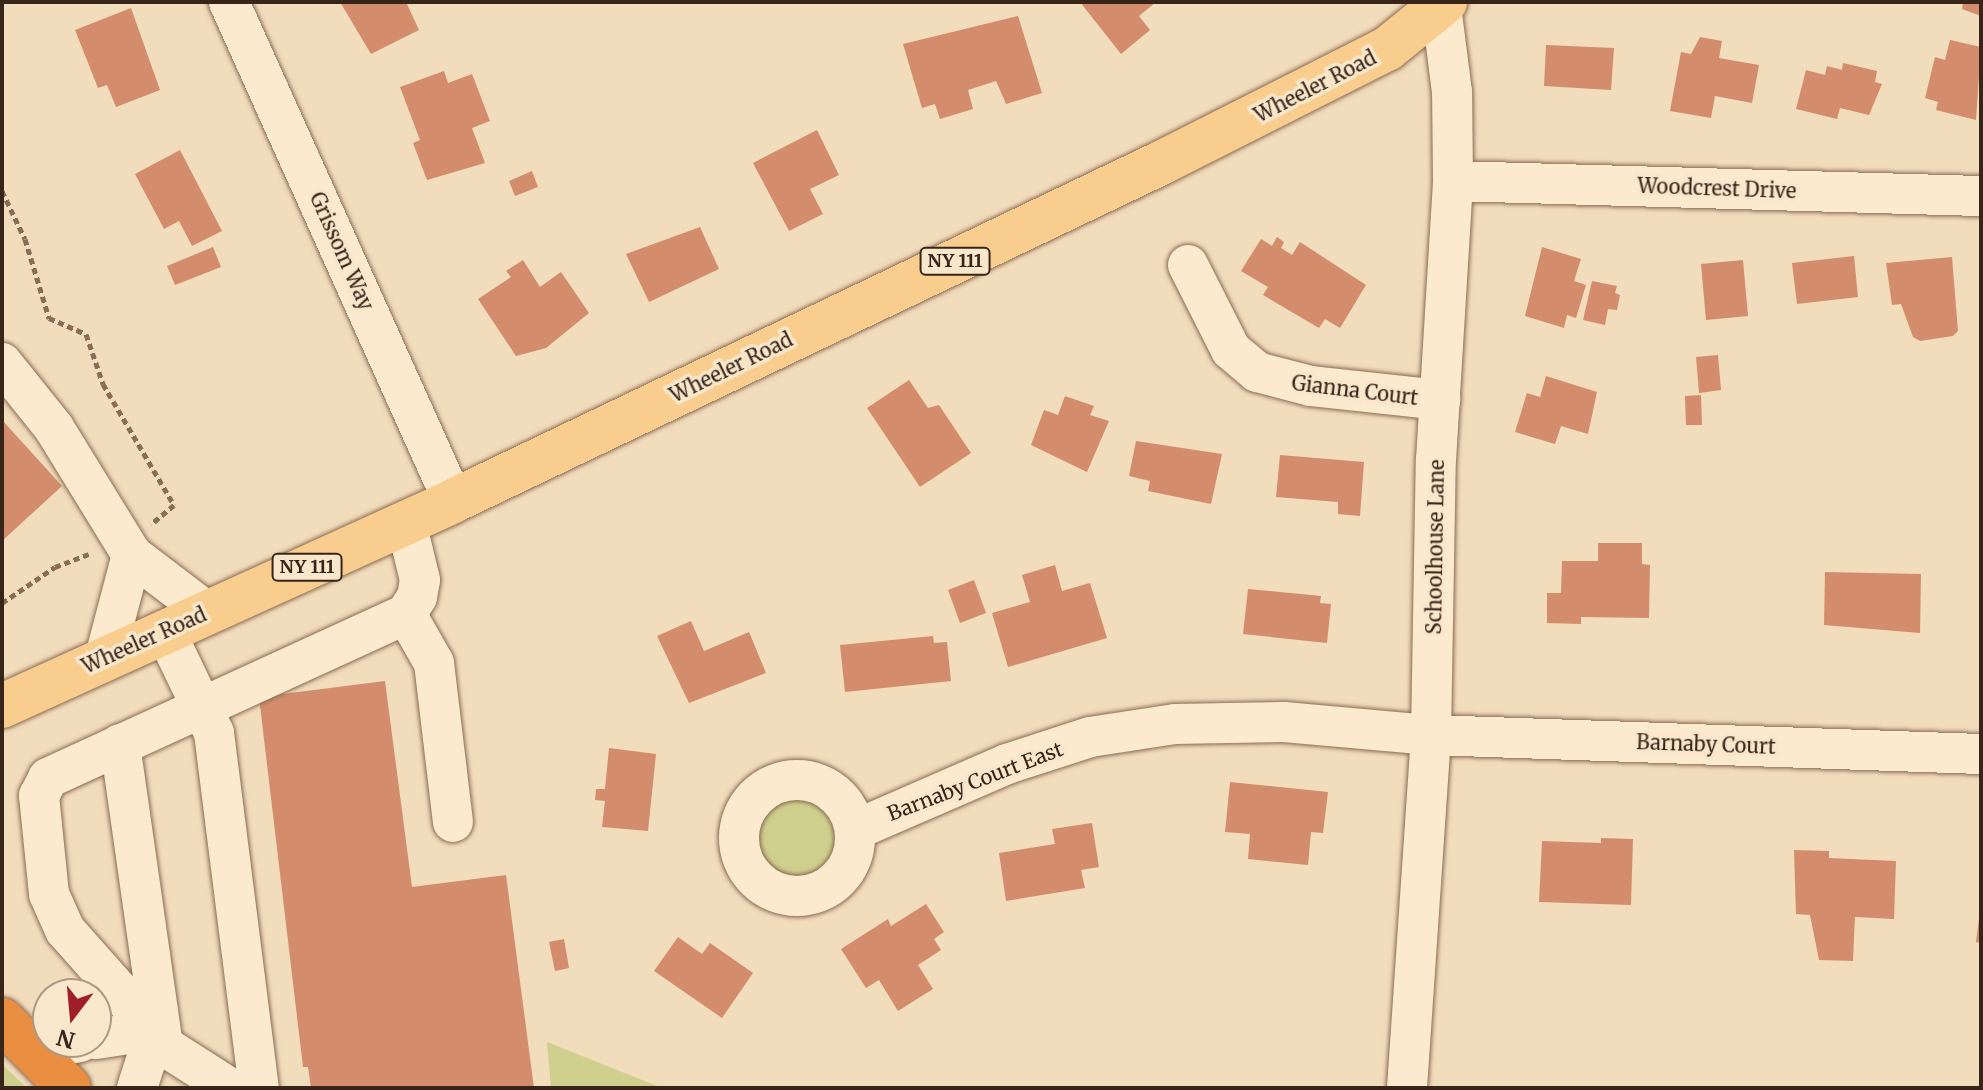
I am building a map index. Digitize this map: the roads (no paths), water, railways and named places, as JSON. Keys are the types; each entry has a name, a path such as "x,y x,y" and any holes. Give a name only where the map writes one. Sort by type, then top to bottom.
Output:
{"highway":[{"path":"12,1032 69,1088"}],"main road":[{"name":"Wheeler Road","path":"2,706 453,501 1330,81 1387,49 1443,4"}],"street":[{"name":"Grissom Way","path":"229,2 453,501"},
{"name":"Schoolhouse Lane","path":"1407,1088 1431,735 1440,400 1453,181 1452,92 1443,4"},
{"name":"Woodcrest Drive","path":"1453,181 1981,196"},
{"name":"Gianna Court","path":"1188,265 1231,350 1257,372 1311,386 1440,400"},
{"path":"2,363 54,428 127,544 207,612"},
{"path":"230,1088 153,1039 131,1006 56,915 39,796 48,778 203,710 406,614 420,580 406,522"},
{"path":"105,657 127,544"},
{"path":"406,614 434,663 453,822"},
{"path":"165,631 214,733 259,1088"},
{"name":"Barnaby Court East","path":"855,830 1007,764 1090,737 1175,724 1284,722 1431,735"},
{"name":"Barnaby Court","path":"1431,735 1981,754"},
{"path":"120,744 153,1039 137,1088"},
{"path":"12,1032 32,1035"},
{"path":"112,1039 153,1039"}]}
